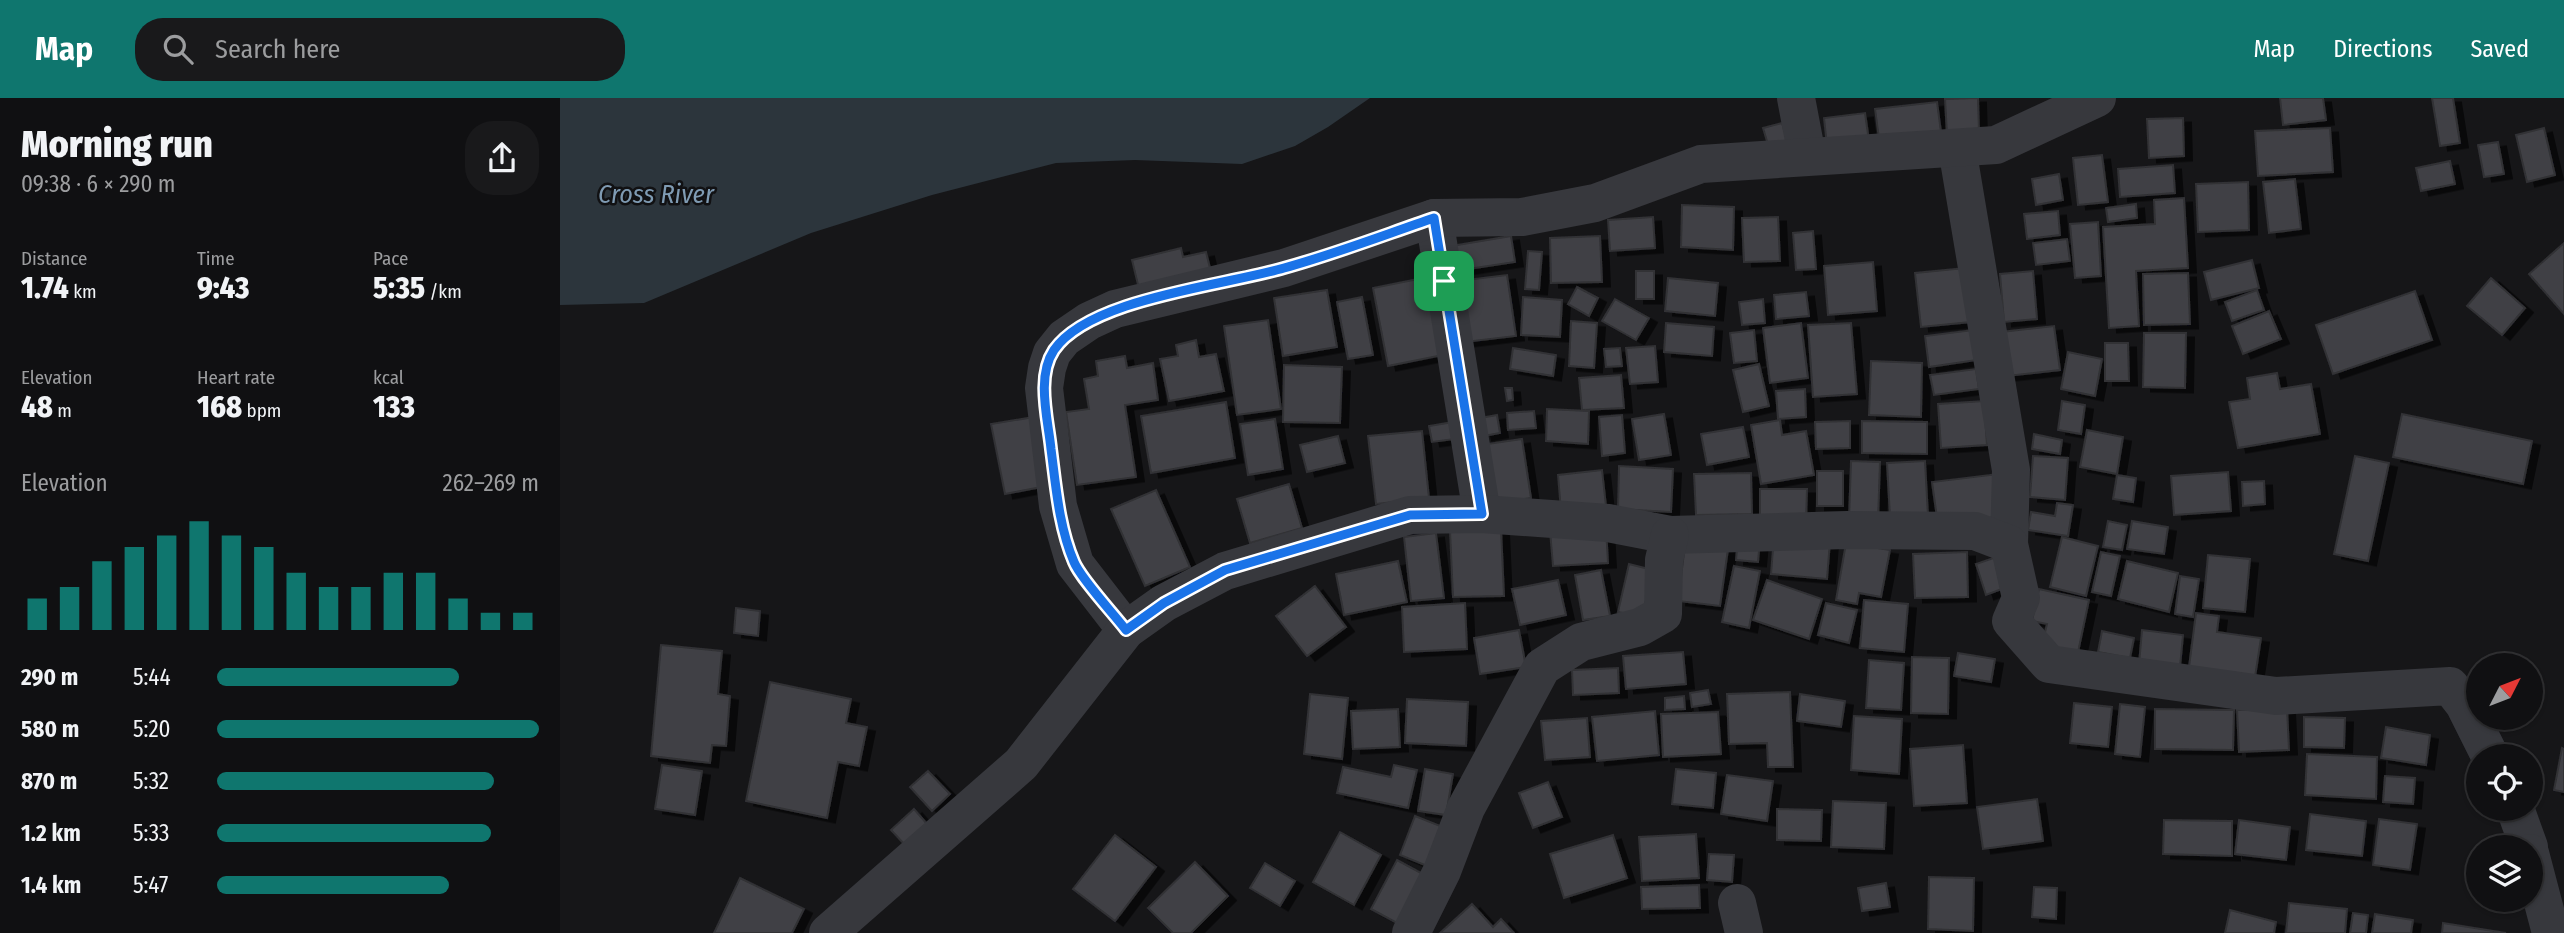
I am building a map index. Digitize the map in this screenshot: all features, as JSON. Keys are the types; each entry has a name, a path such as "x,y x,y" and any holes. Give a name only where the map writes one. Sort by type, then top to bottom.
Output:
{"street":[{"path":"1796,98 1807,156"},
{"path":"1126,630 1075,564 1058,506 1044,388 1047,368 1052,353 1064,338 1088,321 1115,309 1284,268 1434,218 1522,218 1595,203 1701,164 1996,145 2097,98"},
{"path":"1957,148 2011,470 2009,544 2021,598 2011,621 2049,664 2276,696 2451,686 2484,744"},
{"path":"1434,218 1482,514"},
{"path":"828,933 1021,764 1126,630 1164,603 1225,570 1410,515 1482,514 1608,523 1670,535 1847,530 1975,531 2009,544"},
{"path":"1411,933 1442,871 1472,797 1542,667 1581,642 1640,627 1663,614 1664,560 1670,535"},
{"path":"2543,903 2551,933"}],"water":[{"name":"Cross River","path":"560,98 1370,98 1295,146 1242,164 1135,160 1056,163 932,195 811,233 644,303 560,305"}],"building":[{"path":"1978,98 1979,133 1947,135 1945,99"},
{"path":"2280,98 2323,98 2326,120 2283,125"},
{"path":"2432,98 2453,98 2460,143 2440,146"},
{"path":"1937,102 1941,132 1879,139 1875,109"},
{"path":"1865,113 1869,141 1827,146 1824,118"},
{"path":"2183,118 2184,156 2149,158 2147,119"},
{"path":"1782,123 1788,143 1769,148 1763,128"},
{"path":"2330,128 2333,172 2258,176 2255,131"},
{"path":"2544,128 2555,175 2527,182 2516,135"},
{"path":"2498,142 2504,174 2484,177 2478,145"},
{"path":"2102,155 2108,202 2078,205 2073,158"},
{"path":"2450,161 2455,184 2421,191 2416,168"},
{"path":"2173,165 2175,193 2120,197 2118,169"},
{"path":"2059,174 2063,200 2036,205 2032,179"},
{"path":"2295,179 2301,229 2269,233 2263,182"},
{"path":"2248,182 2249,230 2198,232 2196,184"},
{"path":"2184,198 2188,268 2136,271 2139,326 2109,328 2103,227 2155,224 2154,200"},
{"path":"2136,204 2137,218 2108,222 2106,208"},
{"path":"1682,205 1734,207 1733,250 1681,247"},
{"path":"2058,211 2060,235 2027,239 2024,214"},
{"path":"1653,217 1655,248 1610,251 1608,220"},
{"path":"1778,217 1780,261 1744,262 1742,218"},
{"path":"2098,222 2101,276 2075,278 2070,224"},
{"path":"1813,231 1816,269 1796,270 1793,233"},
{"path":"1511,236 1515,262 1455,271 1451,246"},
{"path":"1600,236 1602,282 1551,283 1550,238"},
{"path":"2067,239 2070,261 2036,265 2033,243"},
{"path":"2564,243 2564,314 2529,274"},
{"path":"1181,248 1183,257 1206,252 1212,276 1140,293 1132,260"},
{"path":"1528,251 1542,252 1539,290 1525,289"},
{"path":"2252,260 2259,288 2211,300 2204,272"},
{"path":"1873,262 1877,311 1828,315 1824,266"},
{"path":"1965,268 1971,322 1921,327 1915,273"},
{"path":"1636,271 1654,271 1654,299 1636,299"},
{"path":"2033,271 2037,319 2004,322 2000,274"},
{"path":"2188,273 2190,324 2144,325 2143,274"},
{"path":"1507,275 1516,336 1465,342 1457,281"},
{"path":"1433,276 1448,354 1388,366 1373,288"},
{"path":"1668,278 1718,283 1715,316 1665,311"},
{"path":"2491,278 2525,308 2502,335 2467,306"},
{"path":"1577,287 1598,298 1589,316 1568,304"},
{"path":"1327,290 1337,347 1283,356 1274,298"},
{"path":"2257,290 2264,310 2232,321 2225,302"},
{"path":"2415,291 2432,340 2333,374 2316,325"},
{"path":"1806,292 1809,316 1776,319 1774,295"},
{"path":"1362,297 1373,355 1348,359 1337,302"},
{"path":"1523,297 1562,300 1560,337 1521,335"},
{"path":"1615,299 1649,318 1636,340 1602,321"},
{"path":"1763,299 1765,323 1742,325 1739,302"},
{"path":"2269,311 2281,339 2243,354 2232,326"},
{"path":"1268,320 1281,409 1237,415 1224,326"},
{"path":"1571,321 1597,323 1594,368 1569,366"},
{"path":"1666,323 1714,327 1712,356 1664,352"},
{"path":"1801,323 1808,378 1770,383 1763,328"},
{"path":"1851,323 1857,394 1813,397 1808,325"},
{"path":"2054,326 2060,370 2007,376 2001,332"},
{"path":"1754,330 1757,361 1734,363 1730,333"},
{"path":"1973,330 1977,360 1929,367 1925,336"},
{"path":"2144,333 2186,333 2185,388 2143,387"},
{"path":"1196,340 1199,357 1216,354 1224,391 1169,401 1160,359 1178,356 1176,345"},
{"path":"2105,343 2128,343 2129,381 2105,381"},
{"path":"1655,346 1658,382 1630,384 1626,348"},
{"path":"1513,348 1556,355 1553,376 1510,369"},
{"path":"1620,348 1622,366 1606,367 1604,349"},
{"path":"2068,352 2102,359 2095,396 2061,389"},
{"path":"1125,356 1127,368 1153,363 1158,400 1125,405 1136,477 1077,485 1066,412 1089,409 1084,379 1098,376 1096,361"},
{"path":"1871,361 1922,363 1921,417 1869,415"},
{"path":"1759,364 1769,406 1743,412 1733,370"},
{"path":"1284,365 1342,367 1340,423 1283,422"},
{"path":"1976,369 1979,389 1934,395 1930,375"},
{"path":"2277,373 2280,389 2311,384 2320,434 2238,448 2229,402 2250,399 2247,378"},
{"path":"1621,375 1624,408 1582,410 1579,378"},
{"path":"1505,388 1512,388 1513,400 1507,401"},
{"path":"1805,389 1806,417 1778,419 1776,391"},
{"path":"1984,401 1987,445 1941,448 1938,404"},
{"path":"2062,401 2085,405 2081,434 2058,430"},
{"path":"1226,402 1235,458 1151,473 1141,416"},
{"path":"1547,409 1589,411 1588,444 1546,441"},
{"path":"1534,411 1536,428 1508,430 1507,413"},
{"path":"1664,414 1671,455 1639,460 1632,419"},
{"path":"2402,414 2532,441 2523,484 2393,457"},
{"path":"1497,415 1500,433 1484,436 1480,418"},
{"path":"1622,415 1625,453 1602,456 1599,417"},
{"path":"1034,417 1047,486 1005,494 991,424"},
{"path":"1275,419 1283,469 1248,475 1240,424"},
{"path":"1780,420 1782,435 1806,431 1814,475 1761,484 1751,425"},
{"path":"1850,421 1850,448 1816,449 1815,422"},
{"path":"1862,421 1927,422 1927,454 1862,453"},
{"path":"1453,422 1455,439 1432,442 1429,426"},
{"path":"1743,427 1749,457 1707,465 1701,434"},
{"path":"2087,430 2123,437 2117,474 2080,467"},
{"path":"1422,431 1429,498 1376,504 1368,436"},
{"path":"2034,434 2062,440 2060,454 2032,449"},
{"path":"1338,436 1345,463 1307,472 1300,445"},
{"path":"1522,439 1531,498 1496,503 1487,444"},
{"path":"2033,456 2068,458 2065,500 2030,497"},
{"path":"2355,456 2389,463 2368,561 2334,554"},
{"path":"1851,461 1880,462 1878,521 1849,520"},
{"path":"1925,461 1928,516 1890,517 1887,463"},
{"path":"1619,466 1673,469 1671,512 1618,509"},
{"path":"1602,470 1606,506 1561,511 1558,475"},
{"path":"1817,471 1843,471 1843,506 1817,506"},
{"path":"2228,472 2231,511 2174,515 2171,476"},
{"path":"1751,473 1752,514 1696,515 1694,474"},
{"path":"1998,474 2004,516 1938,525 1932,482"},
{"path":"2117,475 2136,478 2133,502 2113,499"},
{"path":"2264,481 2265,504 2243,506 2242,482"},
{"path":"1289,484 1302,528 1250,543 1237,499"},
{"path":"1760,489 1807,489 1806,523 1760,522"},
{"path":"1156,490 1190,567 1145,586 1111,509"},
{"path":"2057,503 2073,505 2068,536 2028,530 2031,512 2055,516"},
{"path":"2108,521 2127,525 2122,550 2103,547"},
{"path":"2132,521 2168,527 2164,554 2127,549"},
{"path":"1606,527 1608,563 1553,566 1550,531"},
{"path":"1501,529 1504,596 1453,597 1450,531"},
{"path":"1436,533 1444,598 1411,601 1404,537"},
{"path":"1774,536 1830,541 1827,579 1771,574"},
{"path":"1686,537 1729,542 1720,606 1678,601"},
{"path":"2062,537 2098,546 2086,596 2050,587"},
{"path":"1738,538 1760,540 1758,562 1736,560"},
{"path":"1846,543 1890,550 1881,597 1859,593 1857,604 1836,600"},
{"path":"1967,552 1968,597 1915,598 1913,554"},
{"path":"2101,552 2120,556 2111,596 2092,592"},
{"path":"2208,555 2250,559 2245,612 2203,608"},
{"path":"1999,556 2010,586 1986,595 1976,564"},
{"path":"1398,561 1407,602 1344,615 1336,574"},
{"path":"2127,561 2178,573 2169,612 2118,599"},
{"path":"1629,564 1653,570 1642,617 1618,612"},
{"path":"1734,566 1760,571 1749,628 1722,622"},
{"path":"1601,570 1610,616 1583,620 1575,575"},
{"path":"2180,576 2199,579 2193,617 2175,614"},
{"path":"1558,580 1566,615 1520,625 1512,589"},
{"path":"1767,580 1822,599 1809,639 1753,620"},
{"path":"1315,586 1346,627 1307,656 1276,616"},
{"path":"2039,589 2089,600 2077,657 2041,649 2047,624 2032,621"},
{"path":"1864,600 1908,604 1904,652 1860,648"},
{"path":"1465,603 1467,649 1404,652 1402,607"},
{"path":"1826,603 1857,610 1849,643 1818,635"},
{"path":"736,608 760,611 758,636 734,633"},
{"path":"2196,613 2219,616 2217,632 2261,638 2255,677 2189,667"},
{"path":"1519,630 1526,667 1480,674 1474,638"},
{"path":"2142,630 2183,635 2180,667 2139,664"},
{"path":"2102,631 2134,638 2130,658 2098,652"},
{"path":"661,645 722,651 718,694 730,696 726,746 712,745 710,763 651,756"},
{"path":"1683,652 1686,684 1626,689 1623,656"},
{"path":"1958,653 1995,659 1991,682 1954,676"},
{"path":"1912,657 1949,658 1948,714 1911,713"},
{"path":"1869,660 1904,663 1901,710 1866,708"},
{"path":"1618,668 1619,693 1573,695 1572,670"},
{"path":"770,682 851,699 846,723 867,727 859,766 838,762 827,818 746,801"},
{"path":"1708,690 1711,704 1692,707 1690,693"},
{"path":"1790,692 1793,767 1768,767 1767,743 1729,744 1727,694"},
{"path":"1310,694 1348,698 1342,759 1304,754"},
{"path":"1800,694 1845,701 1841,727 1797,721"},
{"path":"1684,696 1685,709 1665,710 1665,698"},
{"path":"1407,699 1468,702 1466,746 1405,743"},
{"path":"2074,703 2112,707 2108,747 2070,743"},
{"path":"2120,704 2145,707 2140,757 2115,754"},
{"path":"2287,708 2289,750 2239,752 2237,710"},
{"path":"1398,709 1400,747 1353,749 1351,711"},
{"path":"2155,709 2234,710 2233,750 2155,749"},
{"path":"1655,711 1659,755 1597,761 1592,717"},
{"path":"1718,712 1721,754 1663,757 1661,714"},
{"path":"1854,716 1902,719 1899,774 1851,770"},
{"path":"2304,717 2345,718 2344,748 2304,747"},
{"path":"1587,718 1590,757 1545,760 1541,721"},
{"path":"2386,727 2430,735 2426,765 2381,758"},
{"path":"1963,745 1967,803 1914,806 1910,749"},
{"path":"2562,748 2564,749 2564,792 2554,790"},
{"path":"2307,754 2377,757 2376,799 2305,795"},
{"path":"662,765 702,771 695,815 655,809"},
{"path":"1394,765 1417,770 1408,808 1337,793 1343,767 1391,777"},
{"path":"1425,769 1453,774 1446,815 1418,811"},
{"path":"1676,769 1716,773 1713,808 1672,804"},
{"path":"928,771 950,794 932,811 910,787"},
{"path":"1727,775 1773,781 1767,821 1721,814"},
{"path":"2385,776 2415,778 2413,804 2383,802"},
{"path":"1548,782 1562,817 1533,828 1519,793"},
{"path":"2037,799 2043,841 1983,849 1977,807"},
{"path":"1833,801 1886,803 1884,849 1831,847"},
{"path":"914,809 928,825 906,846 891,830"},
{"path":"1777,809 1822,810 1821,841 1777,840"},
{"path":"2310,814 2366,821 2362,856 2306,850"},
{"path":"1415,816 1448,829 1432,868 1400,855"},
{"path":"2379,819 2417,824 2410,870 2373,865"},
{"path":"2164,820 2232,821 2232,856 2163,854"},
{"path":"2239,820 2290,827 2286,860 2235,854"},
{"path":"1340,832 1381,855 1354,905 1313,882"},
{"path":"1696,834 1699,878 1642,881 1639,837"},
{"path":"1115,835 1156,867 1115,921 1073,889"},
{"path":"1613,835 1627,878 1564,898 1550,854"},
{"path":"1709,854 1734,855 1732,882 1707,880"},
{"path":"1397,860 1434,880 1408,929 1371,909"},
{"path":"1195,862 1228,896 1191,933 1173,933 1148,908"},
{"path":"1265,863 1295,881 1280,906 1250,888"},
{"path":"1929,877 1974,878 1973,931 1928,929"},
{"path":"740,878 804,909 792,933 714,933"},
{"path":"1886,883 1890,907 1862,911 1858,888"},
{"path":"1699,885 1700,908 1642,909 1641,887"},
{"path":"2034,887 2057,888 2056,919 2032,917"},
{"path":"2289,903 2347,909 2345,933 2286,933"},
{"path":"1472,904 1493,927 1501,919 1514,933 1440,933"},
{"path":"2230,910 2276,922 2274,933 2225,933"},
{"path":"2353,913 2368,915 2366,933 2350,933"},
{"path":"2375,914 2413,920 2411,933 2372,933"},
{"path":"2443,923 2506,933 2442,933"}],"route":[{"path":"1434,218 1444,281 1482,514 1410,515 1225,570 1164,603 1126,630 1075,564 1058,506 1044,388 1052,353 1064,338 1088,321 1115,309 1284,268 1434,218"}]}
